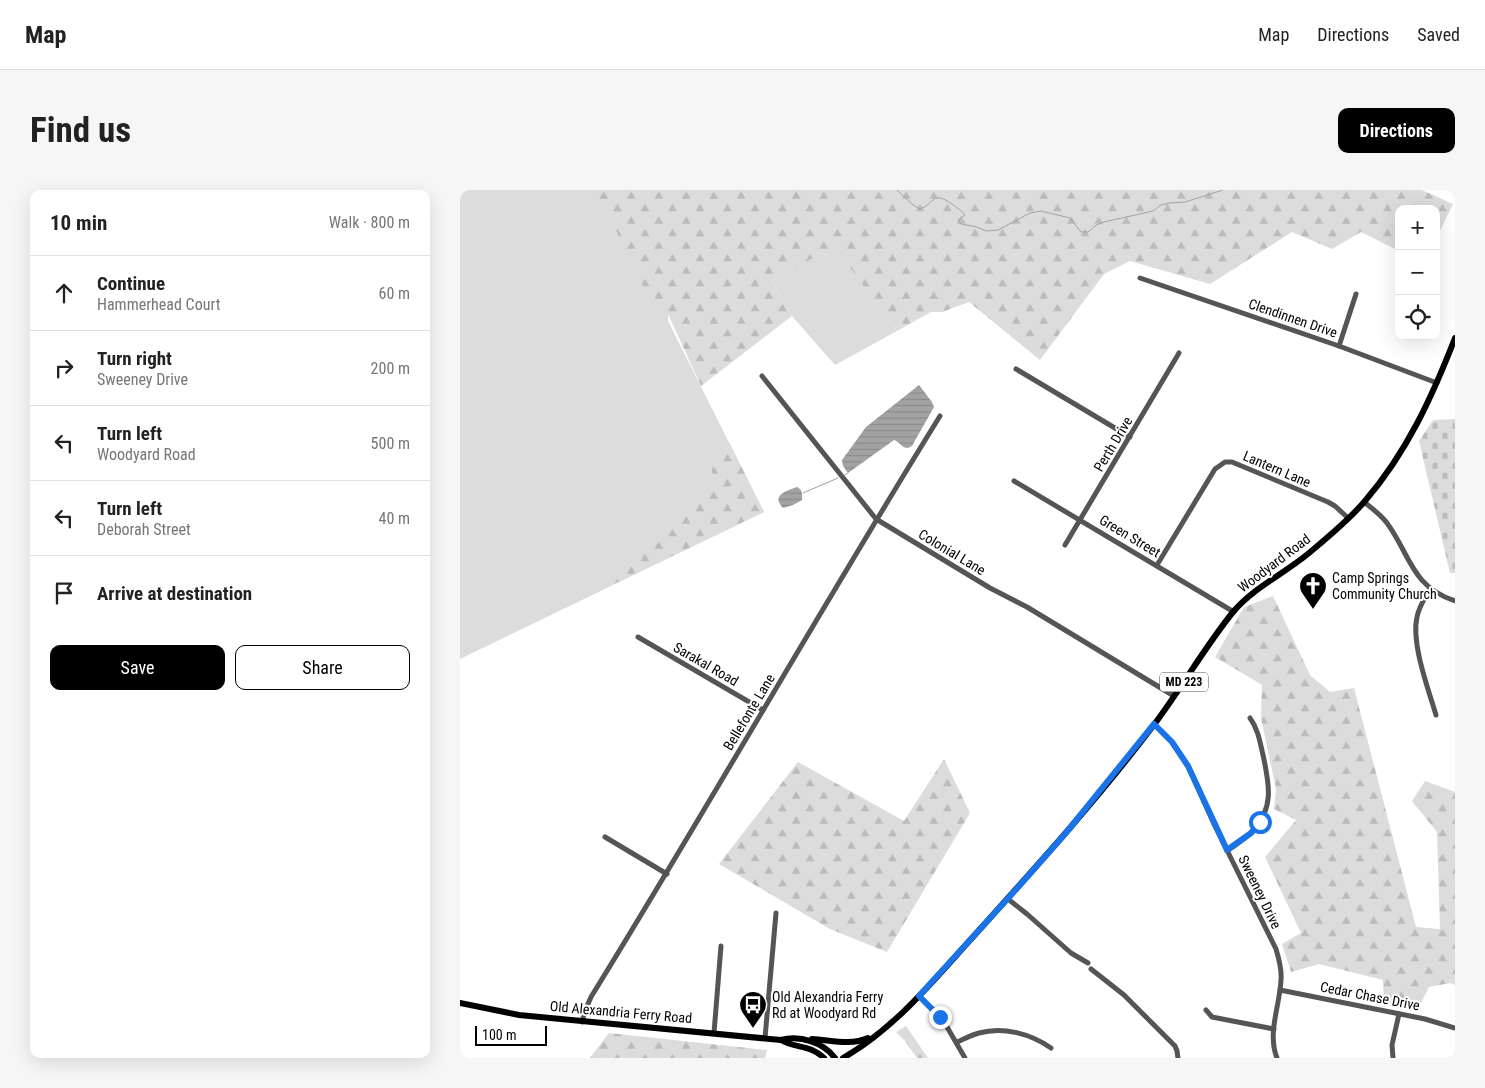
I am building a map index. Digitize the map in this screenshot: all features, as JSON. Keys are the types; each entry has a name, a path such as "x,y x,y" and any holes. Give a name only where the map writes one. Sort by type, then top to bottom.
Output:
{"main road":[{"name":"Woodyard Road","path":"842,1058 879,1033 919,996 1008,899 1065,834 1154,724 1202,655 1234,612 1252,592 1299,561 1364,502 1412,433 1437,383 1455,338"},
{"name":"Old Alexandria Ferry Road","path":"460,1003 519,1015 582,1022 781,1040 792,1037"},
{"path":"792,1037 857,1042 879,1033"},
{"path":"852,1058 879,1033"},
{"path":"792,1037 822,1045 835,1058"},
{"name":"Old Alexandria Ferry Road","path":"781,1040 788,1044 809,1048 818,1052 824,1058"}],"street":[{"name":"Clendinnen Drive","path":"1140,278 1338,346 1437,383"},
{"path":"1338,346 1356,294"},
{"name":"Perth Drive","path":"1065,545 1179,353"},
{"path":"1016,370 1130,437"},
{"name":"Colonial Lane","path":"762,376 876,519 1174,696"},
{"name":"Bellefonte Lane","path":"582,1022 586,1006 591,997 667,874 876,519 940,416"},
{"name":"Lantern Lane","path":"1157,564 1215,469 1225,462 1232,462 1328,502 1348,518"},
{"name":"Green Street","path":"1014,481 1157,564 1234,612"},
{"path":"1364,502 1387,523 1413,569 1430,589 1439,595 1455,601"},
{"path":"1430,589 1423,600 1416,618 1416,641 1436,714"},
{"name":"Sarakal Road","path":"638,637 764,710"},
{"path":"1227,850 1251,833 1260,822 1266,810 1269,796 1267,774 1256,726 1250,718"},
{"name":"Sweeney Drive","path":"1154,724 1172,742 1188,766 1276,949 1282,979 1273,1040 1277,1058"},
{"path":"605,837 667,874"},
{"path":"1008,899 1071,953 1124,994 1174,1046 1177,1050 1178,1058"},
{"path":"765,1038 776,913"},
{"path":"714,1033 720,946"},
{"name":"Cedar Chase Drive","path":"1280,990 1425,1019 1455,1028"},
{"path":"919,996 943,1020 965,1058"},
{"path":"1206,1010 1212,1017 1274,1029"},
{"path":"1393,1058 1392,1045 1399,1014"},
{"path":"957,1042 980,1033 1002,1031 1028,1036 1051,1048"}],"green space":[{"path":"460,190 604,190 668,314 668,321 764,512 460,659"},
{"path":"581,190 1422,190 1453,204 1440,231 1440,205 1395,205 1395,249 1361,232 1332,249 1292,232 1210,284 1130,261 1104,274 1040,360 969,302 942,312 931,312 897,331 834,246 772,281 792,316 701,386 668,314 653,308 611,220 590,203"},
{"path":"834,245 897,331 835,365 792,316 772,281"},
{"path":"1455,419 1455,573 1450,573 1419,441 1433,420"},
{"path":"729,442 764,512 614,584 613,579 713,479 711,463 723,446"},
{"path":"1273,596 1310,675 1330,692 1354,688 1416,927 1440,929 1437,832 1412,801 1425,781 1455,792 1455,985 1450,983 1429,987 1417,1011 1384,1002 1383,980 1319,964 1291,972 1282,944 1301,933 1265,857 1296,820 1274,809 1276,789 1261,718 1262,685 1215,657 1244,607"},
{"path":"944,759 970,813 887,952 830,929 719,864 798,762 904,821"},
{"path":"906,1026 928,1058 917,1058 896,1032"},
{"path":"609,1033 767,1050 765,1058 590,1058"}],"shaded area":[{"path":"919,385 934,407 912,446 906,448 894,440 848,473 843,466 842,460 866,427"},
{"path":"797,487 801,491 802,500 783,508 779,500 781,494"}],"waterway":[{"path":"897,190 920,209 934,199 941,198 946,200 965,215 958,220 961,224 986,231 998,230 1030,213 1041,211 1070,218 1081,232 1088,232 1096,225 1104,222 1153,211 1161,205 1185,202 1223,190"},
{"path":"803,493 838,478"}],"place":[{"name":"Camp Springs Community Church","path":"1313,610"},
{"name":"Old Alexandria Ferry Rd at Woodyard Rd","path":"753,1029"}],"route":[{"path":"940,1017 919,996 1065,834 1154,724 1172,742 1188,766 1227,850 1251,833 1260,822"}]}
